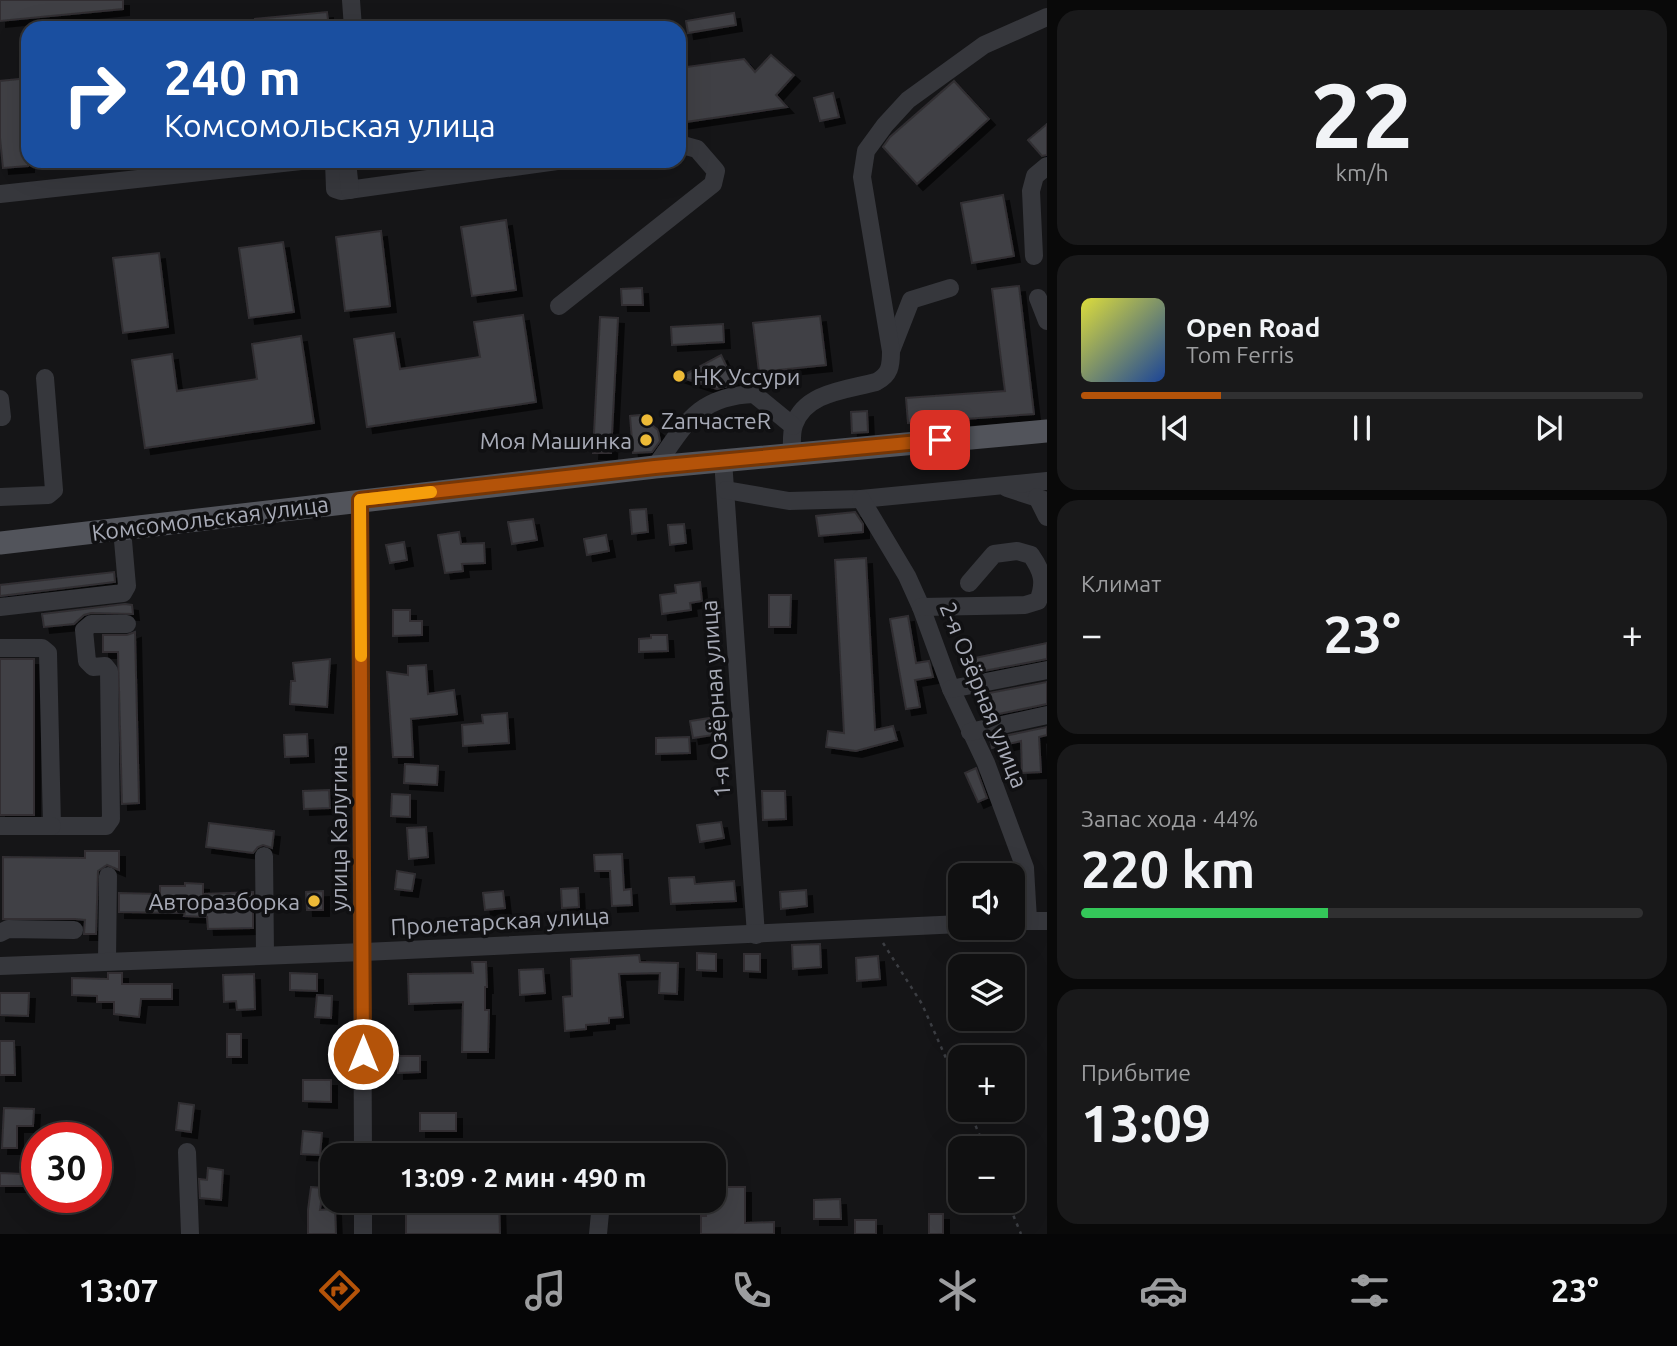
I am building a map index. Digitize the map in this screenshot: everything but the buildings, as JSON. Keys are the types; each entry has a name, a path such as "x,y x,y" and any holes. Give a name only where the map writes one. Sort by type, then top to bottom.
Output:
{"main road":[{"name":"Комсомольская улица","path":"0,543 655,467 1047,432"}],"street":[{"path":"351,0 352,21"},
{"path":"792,453 793,426 802,408 815,399 885,378 891,368 891,351 862,177 866,151 908,100 984,45 1047,17"},
{"path":"559,306 713,184 716,171 697,149 686,146"},
{"path":"1034,256 1031,191 1035,176 1047,166"},
{"path":"0,194 237,168"},
{"path":"334,168 335,189 350,190 507,168"},
{"path":"348,168 350,190"},
{"path":"891,351 911,300 950,288"},
{"path":"1038,298 1047,321"},
{"path":"0,497 48,495 54,490 45,379"},
{"path":"655,467 693,415 719,399 754,394 793,426"},
{"path":"0,399 0,417"},
{"name":"1-я Озёрная улица","path":"723,460 756,935"},
{"path":"726,490 789,501 861,499 1047,481"},
{"path":"1000,486 1042,499 1047,517"},
{"name":"2-я Озёрная улица","path":"861,499 907,576 922,607 951,689 986,763 1024,863"},
{"name":"улица Калугина","path":"360,500 363,1143"},
{"path":"0,607 122,593 127,586 122,529"},
{"path":"922,607 1025,605 1038,601 1044,587 1041,569 1031,555 1017,551 994,554 969,583"},
{"path":"0,826 106,826 111,819 109,671 105,666 93,667 87,661 84,630 91,624 127,624"},
{"path":"0,649 42,648 48,653 52,826"},
{"path":"951,689 1047,670"},
{"path":"970,732 1047,715"},
{"path":"264,856 265,954"},
{"path":"107,961 108,876"},
{"path":"1025,921 1047,921"},
{"name":"Пролетарская улица","path":"0,966 948,925"},
{"path":"0,933 8,929 74,930"},
{"path":"187,1152 190,1234"},
{"path":"363,1213 363,1234"},
{"path":"598,1234 600,1213"}],"path":[{"path":"874,928 922,1004 948,1063"},
{"path":"1012,1213 1020,1234"}],"slow traffic":[{"path":"361,656 360,500 431,492"}],"place":[{"name":"НК Уссури","path":"679,376"},
{"name":"ZапчастеR","path":"647,420"},
{"name":"Моя Машинка","path":"646,440"},
{"name":"Авторазборка","path":"314,901"}],"route":[{"path":"363,1054 360,500 655,467 940,440"}]}
